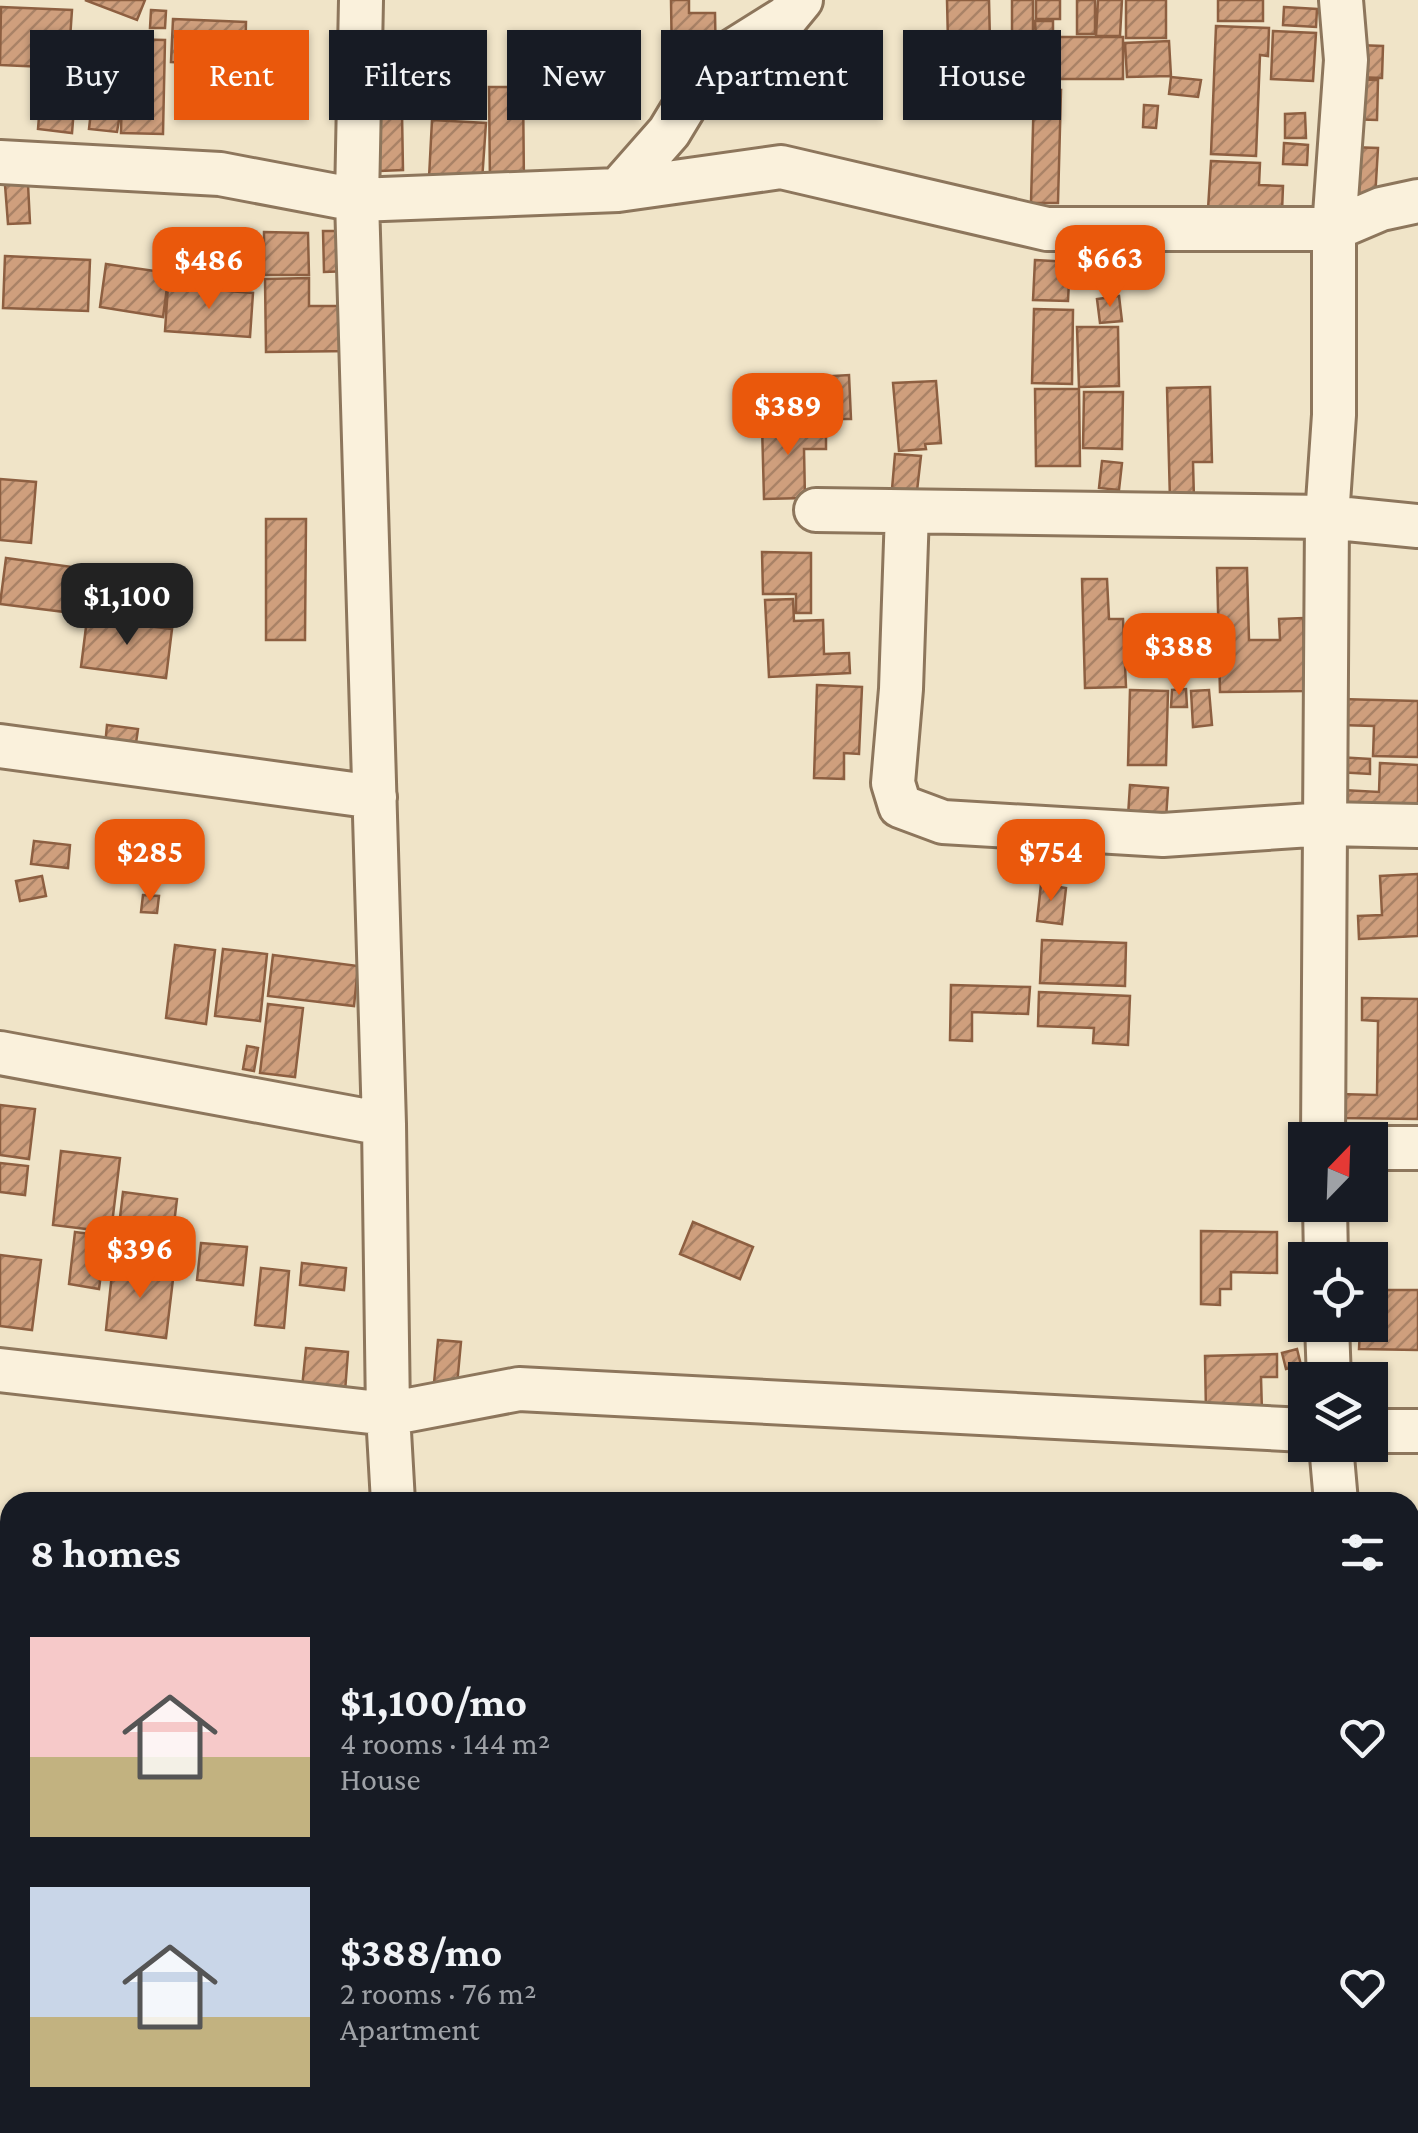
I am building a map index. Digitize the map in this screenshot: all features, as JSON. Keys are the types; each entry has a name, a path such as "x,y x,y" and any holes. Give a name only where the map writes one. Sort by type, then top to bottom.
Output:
{"street":[{"path":"361,0 357,200 392,1492"},
{"path":"618,190 669,132 695,89 734,50 787,17 801,0"},
{"path":"1324,1122 1327,517 1334,415 1334,229 1346,60 1341,0"},
{"path":"0,162 220,174 357,200 618,190 781,167 1046,229 1334,229 1382,209 1418,201"},
{"path":"816,510 1327,517 1418,526"},
{"path":"907,512 901,689 893,783 900,806 943,822 1163,835 1326,824 1418,826"},
{"path":"0,746 375,797"},
{"path":"0,1053 384,1124"},
{"path":"1388,1148 1418,1148"},
{"path":"0,1370 388,1414 520,1389 1288,1429"},
{"path":"1388,1431 1418,1431"},
{"path":"1332,1462 1335,1492"}],"building":[{"path":"85,0 145,0 137,20"},
{"path":"671,0 689,0 689,13 715,13 715,30 671,30"},
{"path":"947,0 989,0 990,30 948,30"},
{"path":"1012,0 1033,0 1033,30 1012,30"},
{"path":"1036,0 1060,0 1060,19 1036,19"},
{"path":"1077,0 1095,0 1095,34 1077,34"},
{"path":"1098,0 1122,0 1120,36 1096,36"},
{"path":"1126,0 1166,0 1166,38 1126,38"},
{"path":"1218,0 1263,0 1263,21 1218,21"},
{"path":"1,7 72,10 71,30 30,30 30,66 0,65"},
{"path":"1284,7 1317,9 1316,27 1283,25"},
{"path":"151,10 166,11 165,28 150,28"},
{"path":"173,19 246,22 246,30 174,30 171,62"},
{"path":"1035,21 1053,21 1053,30 1036,30"},
{"path":"1216,26 1269,28 1268,56 1260,55 1256,156 1211,154"},
{"path":"1273,31 1316,33 1313,81 1271,79"},
{"path":"1061,37 1123,37 1123,79 1061,79"},
{"path":"154,40 165,40 163,134 121,133 121,120 154,120"},
{"path":"1169,41 1171,76 1127,77 1125,43"},
{"path":"1357,45 1383,46 1382,78 1356,77"},
{"path":"1171,77 1201,80 1198,97 1169,94"},
{"path":"1347,79 1378,80 1377,120 1345,119"},
{"path":"489,87 507,87 507,120 523,120 524,185 490,185"},
{"path":"1144,105 1158,106 1156,128 1143,127"},
{"path":"1305,113 1306,138 1285,138 1285,114"},
{"path":"39,120 73,120 72,133 38,129"},
{"path":"90,120 119,120 117,132 89,129"},
{"path":"379,120 402,120 403,170 380,171"},
{"path":"432,120 486,123 482,181 429,178"},
{"path":"1033,120 1060,120 1058,203 1031,203"},
{"path":"1284,143 1308,145 1307,165 1283,164"},
{"path":"1350,147 1378,148 1375,199 1347,198"},
{"path":"1211,161 1260,163 1259,185 1283,186 1282,212 1208,209"},
{"path":"28,184 30,223 8,224 5,185"},
{"path":"323,231 350,231 351,271 324,272"},
{"path":"264,232 308,233 309,275 264,275"},
{"path":"5,256 90,260 88,311 3,308"},
{"path":"1035,260 1070,262 1068,301 1033,300"},
{"path":"1094,260 1095,278 1078,279 1078,261"},
{"path":"106,264 169,273 163,317 100,307"},
{"path":"309,278 309,306 352,306 353,351 266,352 265,279"},
{"path":"168,286 253,293 250,337 165,331"},
{"path":"1119,296 1122,321 1100,323 1097,299"},
{"path":"1034,309 1073,310 1072,384 1032,383"},
{"path":"1077,327 1118,327 1119,386 1079,387"},
{"path":"849,375 851,419 819,419 817,377"},
{"path":"936,381 941,443 925,444 926,449 899,451 893,383"},
{"path":"1210,387 1212,462 1193,462 1194,500 1170,500 1167,388"},
{"path":"1035,389 1079,389 1080,466 1036,466"},
{"path":"1084,392 1123,392 1122,449 1083,448"},
{"path":"826,424 826,449 804,449 805,498 764,499 762,425"},
{"path":"895,454 921,456 917,491 892,489"},
{"path":"1102,461 1122,463 1119,490 1099,488"},
{"path":"0,479 36,482 31,543 0,540"},
{"path":"266,519 306,519 305,640 266,640"},
{"path":"762,552 811,553 811,613 796,613 796,594 763,594"},
{"path":"6,558 87,569 81,614 0,604"},
{"path":"1217,568 1247,568 1249,640 1280,640 1279,619 1303,618 1305,691 1220,692"},
{"path":"1082,579 1107,579 1109,619 1123,619 1126,687 1085,688"},
{"path":"793,599 794,621 823,620 824,654 849,653 850,673 769,677 765,600"},
{"path":"87,619 172,629 166,678 81,667"},
{"path":"817,685 862,687 859,754 844,753 844,779 814,778"},
{"path":"1186,689 1187,707 1171,707 1172,690"},
{"path":"1130,690 1168,691 1166,765 1128,765"},
{"path":"1209,690 1212,725 1193,727 1191,691"},
{"path":"1340,699 1418,701 1418,757 1373,756 1374,726 1340,725"},
{"path":"107,725 138,729 135,750 105,746"},
{"path":"1337,757 1370,759 1370,774 1337,772"},
{"path":"1380,763 1418,765 1418,818 1341,814 1343,790 1379,792"},
{"path":"1130,785 1168,788 1166,819 1128,816"},
{"path":"34,841 70,845 68,868 31,864"},
{"path":"1418,874 1418,936 1359,939 1358,916 1382,915 1380,876"},
{"path":"42,876 46,896 20,901 16,881"},
{"path":"1041,884 1066,888 1062,924 1037,921"},
{"path":"143,895 159,896 157,913 141,912"},
{"path":"1042,940 1126,943 1125,986 1040,983"},
{"path":"175,945 215,950 206,1024 166,1018"},
{"path":"223,949 267,954 260,1021 215,1016"},
{"path":"273,955 358,966 354,1006 268,996"},
{"path":"951,985 1030,987 1028,1014 972,1012 972,1041 950,1040"},
{"path":"1039,992 1130,996 1128,1045 1093,1043 1094,1028 1038,1026"},
{"path":"1362,998 1418,999 1418,1119 1340,1118 1339,1094 1377,1095 1378,1021 1362,1020"},
{"path":"268,1004 303,1008 295,1077 260,1073"},
{"path":"247,1046 258,1048 254,1071 243,1069"},
{"path":"0,1105 35,1109 29,1159 0,1155"},
{"path":"61,1151 120,1158 111,1232 53,1225"},
{"path":"0,1163 28,1166 25,1195 0,1192"},
{"path":"123,1192 177,1199 173,1232 119,1226"},
{"path":"693,1222 753,1247 740,1279 680,1254"},
{"path":"1201,1231 1277,1232 1277,1273 1231,1272 1231,1289 1220,1289 1220,1305 1201,1304"},
{"path":"75,1232 106,1236 99,1289 69,1284"},
{"path":"137,1235 172,1239 170,1259 134,1255"},
{"path":"201,1243 247,1247 243,1285 197,1280"},
{"path":"0,1255 41,1260 32,1330 0,1326"},
{"path":"302,1263 346,1268 344,1290 300,1285"},
{"path":"113,1264 174,1271 166,1338 106,1330"},
{"path":"261,1268 289,1271 284,1328 255,1325"},
{"path":"1388,1290 1418,1290 1418,1350 1359,1349 1359,1342 1388,1342"},
{"path":"438,1340 461,1342 457,1385 434,1383"},
{"path":"306,1348 348,1352 345,1392 302,1388"},
{"path":"1297,1349 1300,1362 1288,1362 1286,1369 1282,1353"},
{"path":"1277,1354 1277,1377 1261,1377 1262,1412 1206,1413 1205,1356"}]}
